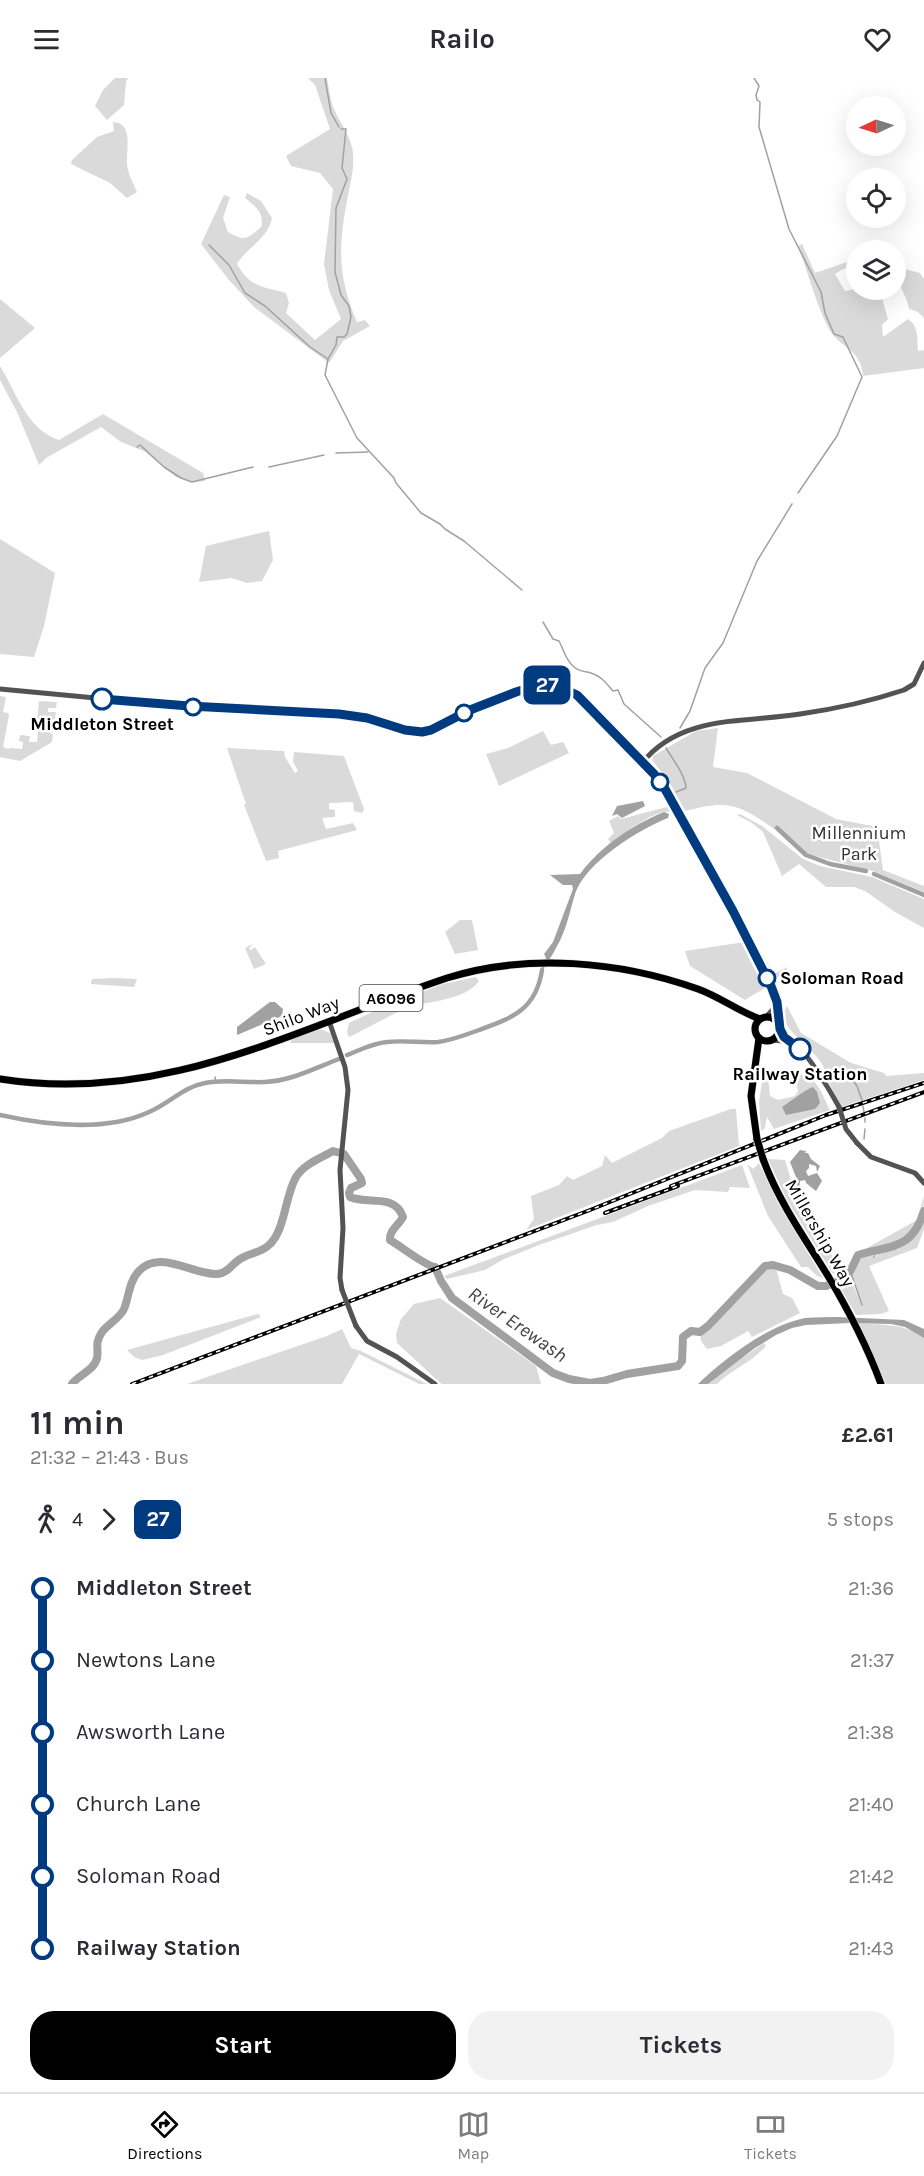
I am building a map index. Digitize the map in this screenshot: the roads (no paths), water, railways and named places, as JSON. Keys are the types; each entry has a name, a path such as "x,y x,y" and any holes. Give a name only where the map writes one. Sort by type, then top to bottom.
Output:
{"main road":[{"name":"Shilo Way","path":"0,1077 42,1082 110,1082 178,1072 233,1057 454,976 495,967 534,963 605,967 659,977 707,993 741,1011 763,1018"},
{"name":"Shilo Way","path":"741,1011 755,1030"},
{"path":"763,1018 774,1019 778,1026 778,1035 770,1040 759,1038 755,1030 763,1018"},
{"name":"Millership Way","path":"759,1038 758,1056 752,1074 751,1096 757,1139 763,1159 789,1216 848,1310 881,1384"},
{"name":"Millership Way","path":"758,1056 770,1040"}],"street":[{"path":"642,763 658,745 677,735 704,726 812,712 907,689 916,681 924,663"},
{"path":"0,689 170,705 345,715 367,718 405,730 422,732 431,730 470,710 538,685 565,688 577,695 665,789 752,948 776,998 778,1026 784,1037 799,1048 810,1061 838,1107 846,1128 871,1157 915,1173 924,1183"},
{"path":"763,1018 777,1005"},
{"path":"328,1021 346,1075 348,1102 341,1160 342,1290 356,1326 367,1341 435,1384"},
{"path":"770,1040 782,1041 799,1048"}],"waterway":[{"path":"325,78 331,113 339,127"},
{"path":"754,78 759,86 756,95 760,102 759,127 789,229 821,292 825,313 834,334 843,337 862,377 837,436 798,493"},
{"path":"341,129 346,129 342,168 347,179 336,208 335,272 341,295 349,306 351,317 347,334 344,337 337,337 336,345 328,359 325,375 357,438 394,478 421,513 464,541 522,590"},
{"path":"209,245 229,265 245,293 265,306 310,347 328,359"},
{"path":"137,447 140,445 164,467 192,482 253,467"},
{"path":"336,453 368,452"},
{"path":"269,467 324,455"},
{"path":"680,728 690,711 705,668 723,643 757,561 792,504"},
{"path":"543,622 553,639 559,641 573,666 598,676 613,691 618,690 624,704 661,737"},
{"path":"666,748 685,783 686,788 676,792"},
{"path":"777,828 806,855 830,864 866,871"},
{"path":"874,874 924,895"},
{"path":"347,1055 382,1043 449,1040 502,1021 528,1003 539,984 542,970"},
{"path":"0,1115 56,1124 114,1122 149,1112 197,1085 220,1081 275,1081 303,1074 339,1059"},
{"path":"846,1072 857,1086 862,1100"},
{"path":"215,1077 216,1082"},
{"path":"863,1106 864,1112"},
{"path":"864,1139 865,1129"},
{"name":"River Erewash","path":"72,1384 95,1362 100,1336 122,1312 131,1284 139,1271 147,1265 167,1262 209,1274 218,1274 244,1257 266,1248 274,1239 282,1222 292,1185 299,1172 333,1151 344,1154 361,1179 362,1183 351,1188 350,1197 394,1205 403,1217 393,1230 390,1240 435,1267 452,1298 553,1373 590,1383 627,1374 678,1366 682,1361 683,1337 691,1331 700,1332 708,1326 765,1266 773,1265 790,1270 818,1286 826,1286 847,1278 858,1255 891,1247 907,1239 919,1224 924,1211"},
{"name":"River Erewash","path":"874,1257 876,1252"},
{"path":"851,1273 862,1305"}],"railway":[{"path":"132,1384 590,1210 826,1115 924,1083"},
{"path":"671,1186 924,1092"},
{"path":"605,1213 678,1186"}],"place":[{"name":"Middleton Street","path":"102,699"},
{"name":"Soloman Road","path":"767,978"},
{"name":"Railway Station","path":"800,1049"}],"park label":[{"name":"Millennium Park","path":"859,843"}]}
